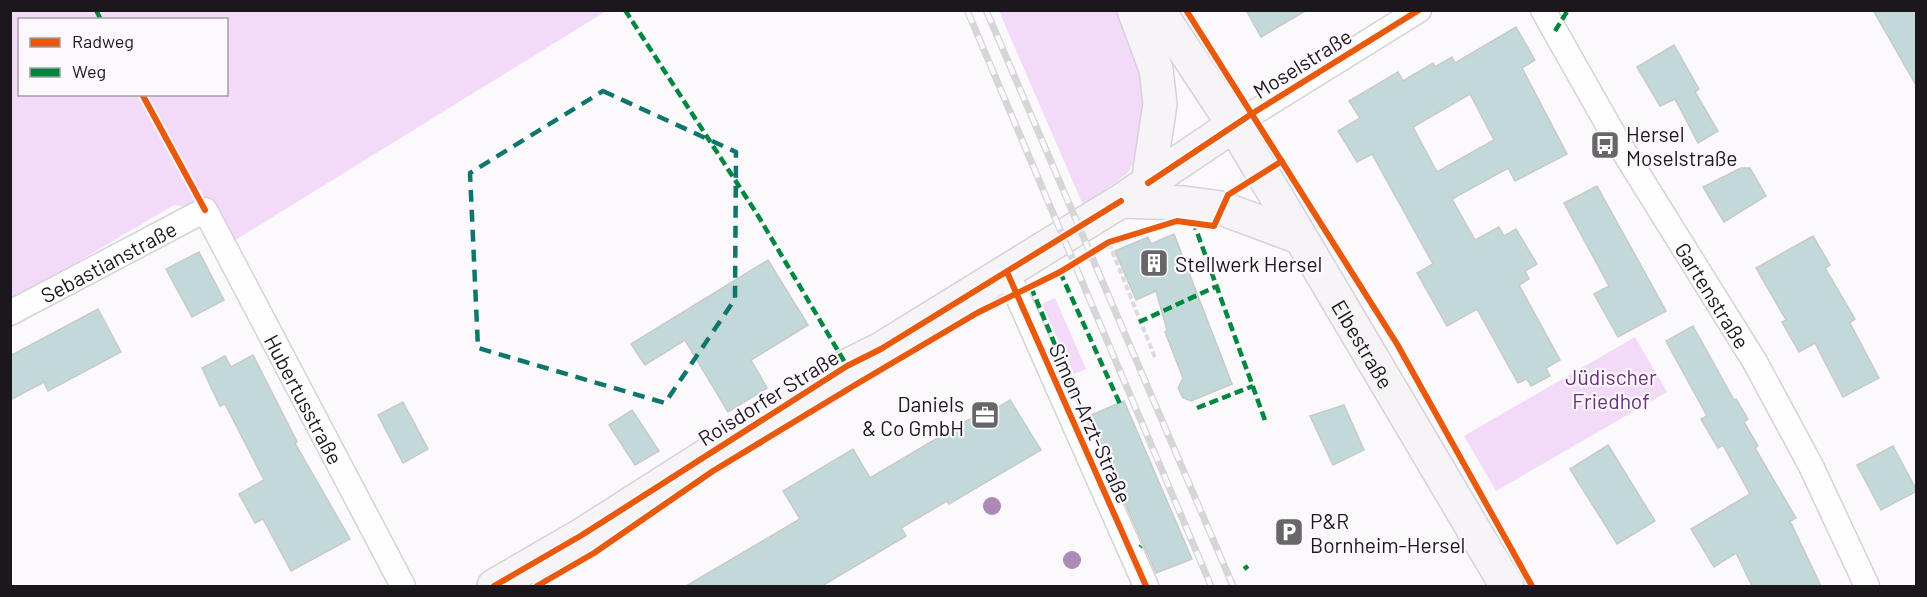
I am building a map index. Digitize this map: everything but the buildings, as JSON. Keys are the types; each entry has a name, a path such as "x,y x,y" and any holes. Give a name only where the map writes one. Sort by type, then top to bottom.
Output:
{"main road":[{"path":"1134,10 1156,69 1160,104 1148,183"},
{"name":"Elbestraße","path":"1158,10 1234,125 1507,586"},
{"name":"Roisdorfer Straße","path":"494,586 582,535 847,366 1007,272 1121,201 1234,125"},
{"path":"1121,201 1184,203 1221,208 1299,237"}],"street":[{"name":"Moselstraße","path":"1234,125 1419,10"},
{"name":"Gartenstraße","path":"1544,10 1616,139 1755,362 1811,466 1867,586"},
{"name":"Sebastianstraße","path":"10,313 205,210"},
{"name":"Hubertusstraße","path":"205,210 403,586"},
{"name":"Simon-Arzt-Straße","path":"1007,272 1146,586"}],"path":[{"path":"1108,242 1156,360"}],"highlighted area":[{"path":"603,91 736,152 735,299 665,403 478,348 470,173"}],"green space":[{"path":"608,10 224,247 205,210 174,205 11,301 10,11"},
{"path":"999,11 1119,11 1147,72 1141,148 1127,174 1083,205"},
{"path":"1055,298 1086,369 1074,374 1042,304"},
{"name":"Jüdischer Friedhof","path":"1635,337 1667,392 1496,491 1464,436"}],"railway":[{"path":"967,10 1211,586"},
{"path":"986,10 1233,586"}],"marked path":[{"path":"96,10 100,18"},
{"path":"625,10 757,214 847,366"},
{"path":"1555,31 1568,10"},
{"path":"1193,221 1266,423"},
{"path":"1060,272 1120,404"},
{"path":"1031,287 1085,417"},
{"path":"1139,322 1215,287"},
{"path":"1197,408 1253,386"},
{"path":"1244,569 1248,566"}],"cycle path":[{"path":"1186,10 1397,344 1532,586"},
{"path":"1148,183 1253,113 1419,10"},
{"path":"143,96 205,210"},
{"path":"537,586 594,553 713,471 860,382 977,313 1060,272 1109,242 1177,221 1214,226 1228,195 1282,161"},
{"path":"494,586 582,535 847,366 881,349 1121,201"},
{"path":"1007,272 1146,586"}],"place":[{"name":"Hersel Moselstraße","path":"1605,145"},
{"name":"Stellwerk Hersel","path":"1154,263"},
{"name":"Daniels & Co GmbH","path":"985,415"},
{"name":"P&R Bornheim-Hersel","path":"1289,532"}]}
